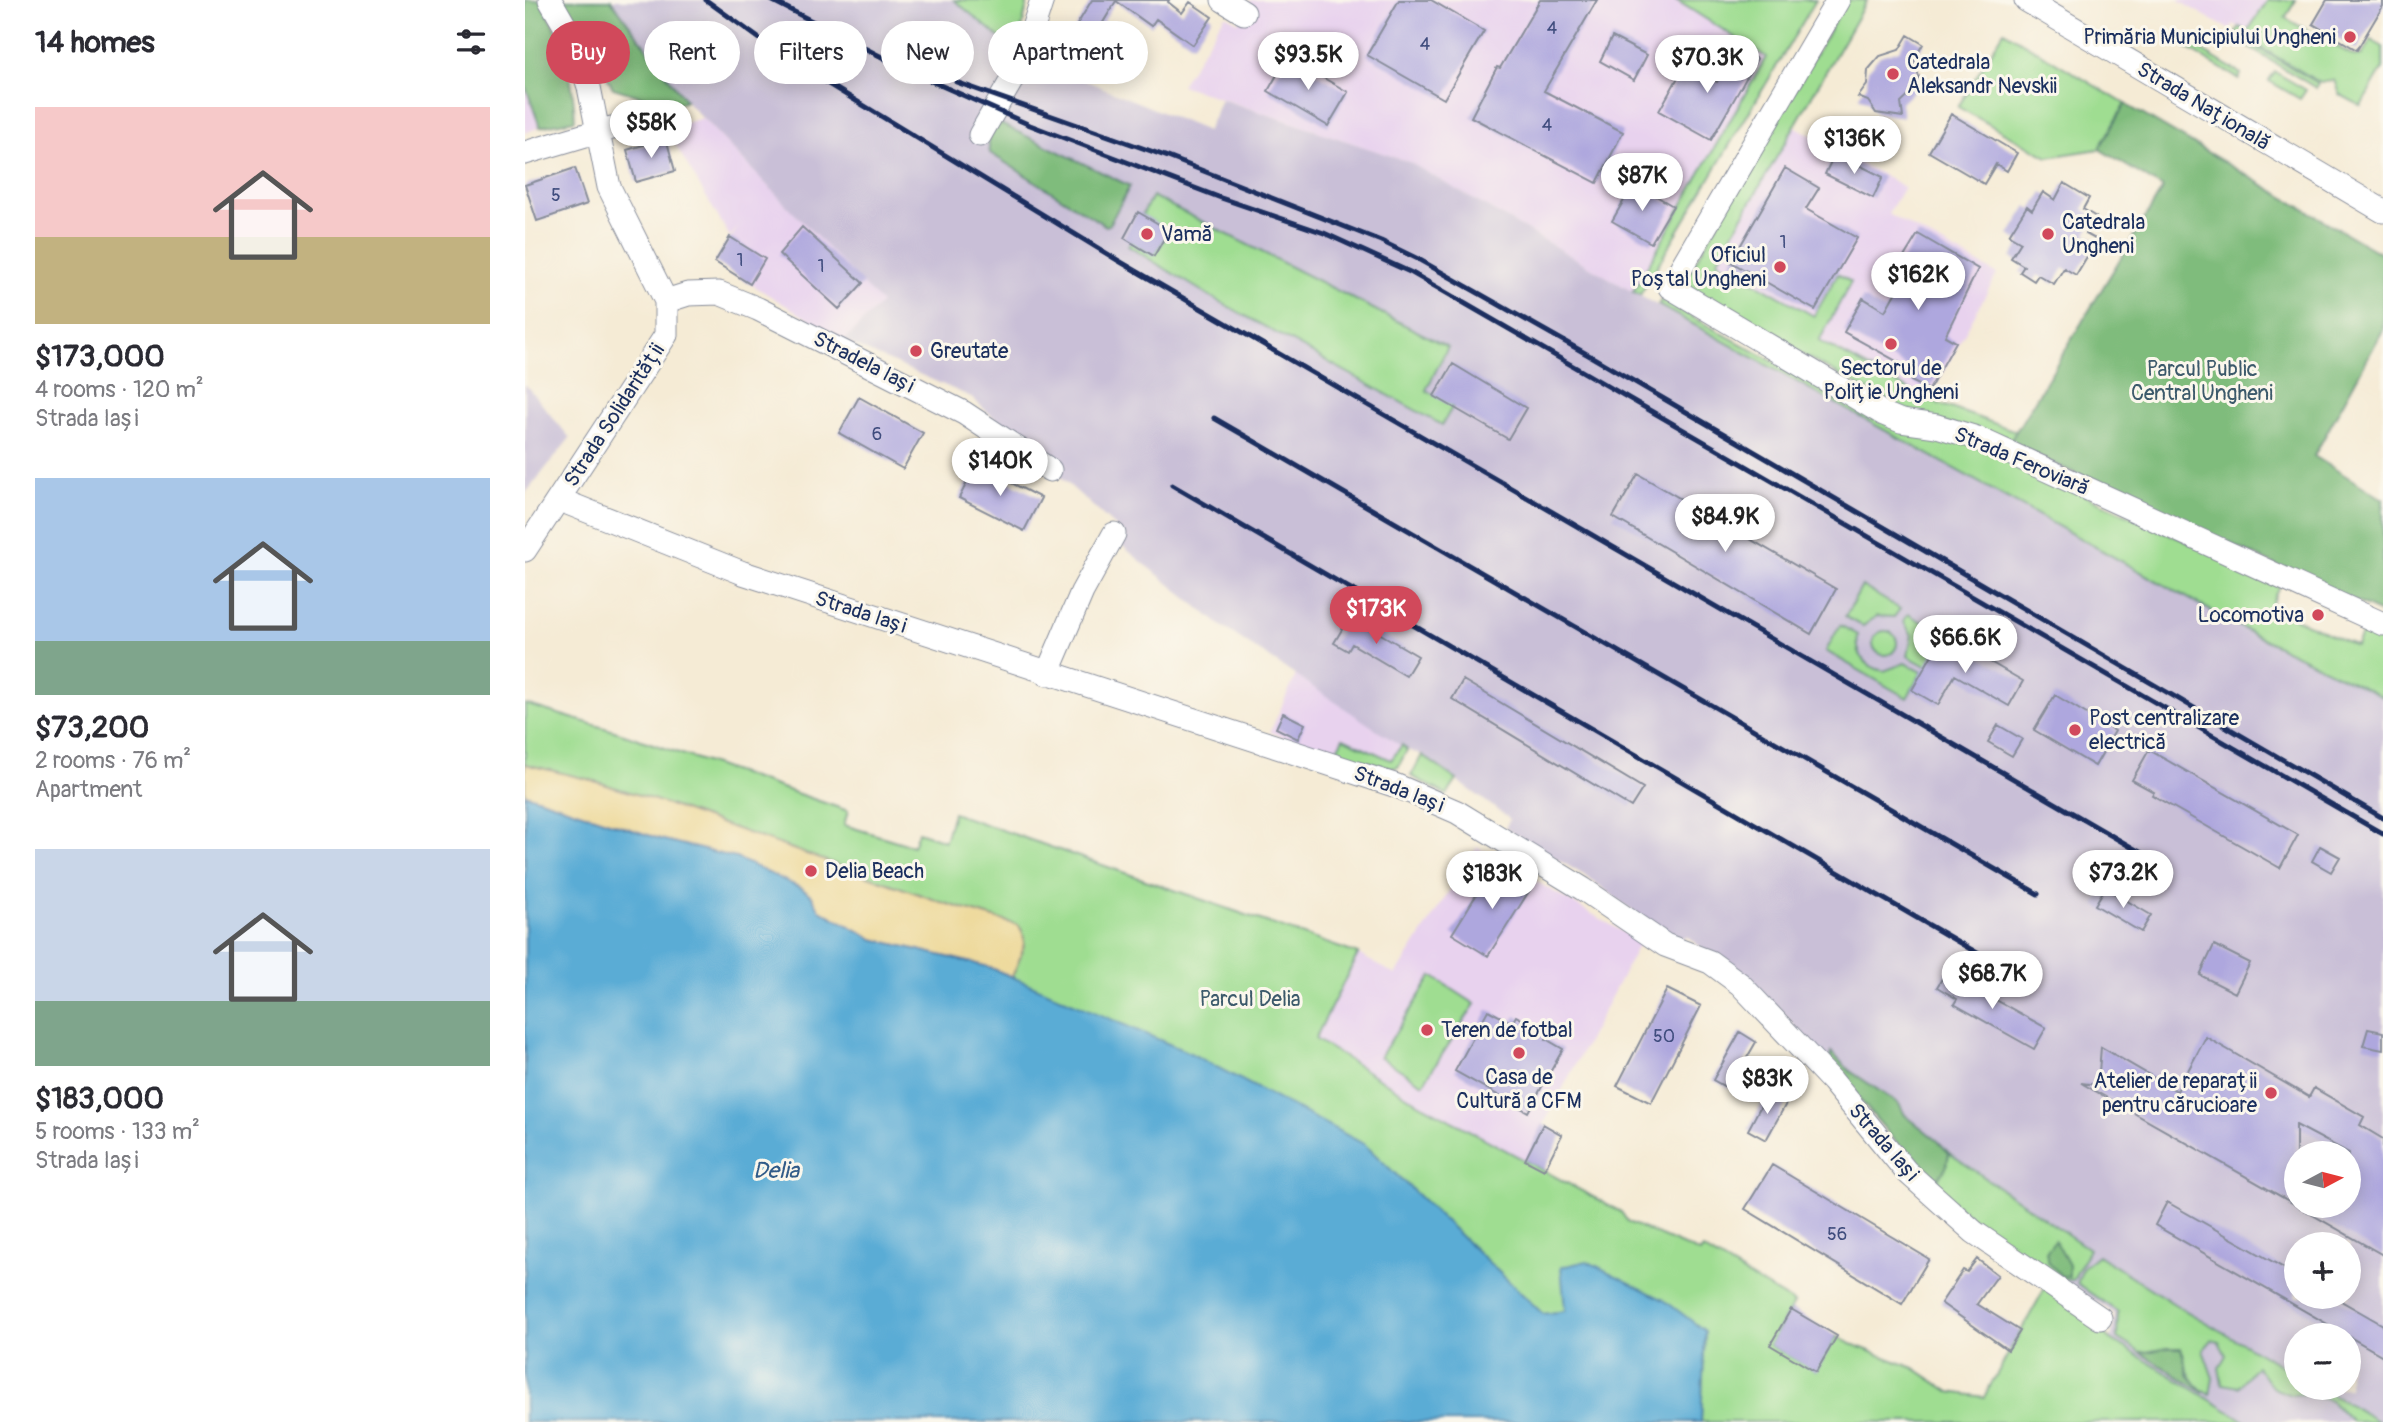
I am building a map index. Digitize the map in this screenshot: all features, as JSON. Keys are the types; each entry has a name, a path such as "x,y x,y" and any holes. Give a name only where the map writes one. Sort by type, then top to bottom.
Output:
{"street":[{"name":"Strada Solidarității","path":"525,550 666,335 666,301 609,187 590,87 575,43 549,0"},
{"path":"980,135 1022,62 1042,0"},
{"path":"1223,0 1244,13"},
{"name":"Strada Feroviară","path":"1837,0 1669,287 1884,414 1901,421 1937,426 1977,439 2383,624"},
{"name":"Strada Națională","path":"2026,0 2383,211"},
{"path":"525,153 599,131 660,117"},
{"name":"Stradela Iași","path":"666,301 688,294 719,293 758,309 964,413 1049,470"},
{"name":"Strada Iași","path":"560,500 743,573 1428,797 1496,834 1665,945 1710,962 1769,1011 1906,1171 1974,1232 2099,1318"},
{"path":"1047,674 1082,592 1114,534"}],"shaded area":[{"path":"611,0 954,0 988,28 988,84 1094,84 1207,131 1221,99 1409,162 1633,292 2253,634 2383,697 2383,1422 2246,1422 2111,1339 2115,1314 1957,1211 1780,1009 1688,937 1672,941 1592,880 1505,828 1510,819 1422,755 1407,750 1220,625 1121,545 1126,536 971,397 844,341 881,303 672,84 740,84 740,21 644,21 644,45 630,26 630,21 626,21"},
{"path":"1251,0 1676,0 1766,56 1633,292 1409,162 1181,85 1225,15 1238,22"},
{"path":"2177,0 2268,0 2247,32 2234,24 2230,30"},
{"path":"525,85 540,127 525,133"},
{"path":"702,118 882,303 844,341 715,262 741,223 730,237 666,129"},
{"path":"1793,125 1904,187 1888,214 1997,274 1928,400 1819,341 1851,282 1814,316 1717,261"},
{"path":"525,384 570,438 525,494"},
{"path":"1296,675 1402,745 1391,760 1344,738 1333,757 1270,732"},
{"path":"1477,847 1640,942 1525,1160 1420,1104 1315,1039 1358,954 1396,975"}],"green space":[{"path":"525,0 540,0 550,21 546,21 546,84 571,84 575,120 540,127 525,85"},
{"path":"562,0 611,0 627,21 574,21"},
{"path":"954,0 1028,0 1024,21 988,21 988,28"},
{"path":"1676,0 1816,0 1640,295 1633,292 1766,57"},
{"path":"1847,0 1867,0 1717,261 1814,316 1838,274 1851,282 1819,341 1928,400 2016,431 2009,443 1906,410 1822,366 1683,283"},
{"path":"2268,0 2296,0 2285,18 2354,56 2362,55 2371,40 2383,47 2383,68 2361,106 2339,94 2334,80 2321,83 2236,33 2240,27 2247,32"},
{"path":"630,26 644,44 644,84 673,84 686,101 663,109 656,101 613,88 611,84 630,84"},
{"path":"2004,31 2125,104 2099,149 2048,157 1958,107"},
{"path":"2237,36 2318,83 2316,88 2235,39"},
{"path":"2186,41 2241,74 2239,79 2183,46"},
{"path":"2275,72 2306,90 2300,99 2269,81"},
{"name":"Parcul Public Central Ungheni","path":"2125,104 2383,255 2383,330 2314,456 2383,499 2383,614 2009,443 2163,188 2099,149"},
{"path":"997,122 1130,186 1109,225 1106,226 990,153 988,141"},
{"path":"1152,196 1448,347 1426,390 1453,406 1442,425 1213,298 1128,246 1131,241 1154,255 1169,231 1142,215"},
{"path":"1661,300 1889,425 1965,441 2280,584 2270,607 2356,646 2366,623 2383,631 2383,697 2253,634 1658,305"},
{"path":"1862,586 1900,609 1894,617 1877,616 1863,626 1845,617"},
{"path":"1908,614 1954,641 1949,650 1926,666 1908,656 1912,635 1903,621"},
{"path":"1840,625 1858,635 1860,654 1871,666 1884,671 1905,663 1922,672 1907,698 1826,651"},
{"path":"1880,631 1890,631 1897,638 1897,648 1890,655 1880,655 1873,648 1873,638"},
{"name":"Parcul Delia","path":"525,704 621,733 848,811 844,825 913,846 918,832 945,841 953,813 1358,954 1315,1039 1420,1104 1621,1212 1628,1222 1700,1253 1703,1249 1794,1303 1770,1345 1816,1371 1837,1336 1914,1368 1950,1392 1984,1397 2045,1288 2111,1339 2246,1422 1701,1422 1705,1331 1565,1311 1543,1314 1364,1144 610,820 525,794"},
{"path":"1343,738 1391,760 1402,745 1407,750 1398,767 1392,768 1335,753"},
{"path":"1422,755 1457,780 1447,795 1411,776"},
{"name":"Teren de fotbal","path":"1432,976 1475,1004 1423,1084 1380,1057"},
{"path":"1831,1052 1850,1071 1899,1104 1905,1115 1949,1153 1946,1168 1936,1181 1936,1188 1826,1061 1830,1059"},
{"path":"1949,1153 2089,1249 2073,1280 2062,1280 1996,1240 1936,1187"},
{"path":"2055,1240 2069,1265 2069,1277 2062,1277 2049,1263 2046,1252"},
{"path":"2098,1255 2179,1307 2284,1367 2284,1392 2273,1388 2256,1366 2239,1387 2222,1384 2219,1368 2226,1355 2219,1342 2212,1340 2203,1350 2213,1378 2210,1395 2199,1388 2191,1377 2183,1352 2168,1348 2141,1353 2117,1338 2118,1312 2077,1284 2083,1267"},
{"path":"2181,1348 2188,1375 2204,1393 2141,1353"},
{"path":"2329,1400 2341,1400 2379,1422 2353,1422"}],"sand":[{"name":"Delia Beach","path":"525,764 591,780 655,800 941,902 1018,925 1024,937 1024,944 1012,977 989,967 873,939 819,910 811,895 801,888 736,858 660,839 525,794"}],"water":[{"name":"Delia","path":"525,794 660,839 736,858 801,888 811,895 820,910 873,939 989,967 1190,1053 1364,1144 1543,1314 1565,1311 1561,1267 1587,1261 1664,1300 1705,1331 1701,1422 525,1422"}],"building":[{"path":"1092,0 1169,0 1168,2 1182,13 1190,2 1212,17 1193,45 1156,19 1151,26 1148,21 1144,21 1116,1 1104,21 1079,21"},
{"path":"1399,0 1431,0 1484,31 1444,99 1367,55"},
{"path":"1540,0 1597,0 1544,91 1623,132 1597,183 1471,117 1497,67 1500,68"},
{"name":"Primăria Municipiului Ungheni","path":"2327,0 2383,0 2383,6 2357,50 2313,24"},
{"name":"Catedrala Aleksandr Nevskii","path":"1908,35 1923,44 1914,60 1919,77 1917,88 1901,103 1903,117 1876,113 1868,101 1858,97 1867,85 1868,70 1880,56 1899,50"},
{"path":"1612,37 1647,55 1634,80 1600,61"},
{"path":"1736,48 1757,59 1711,140 1659,111 1685,65 1717,82"},
{"path":"1287,57 1348,92 1328,126 1268,91"},
{"path":"1951,114 2017,153 2007,171 1996,164 1984,184 1929,152"},
{"path":"666,138 675,171 636,182 627,150"},
{"path":"1835,153 1883,177 1873,198 1825,174"},
{"path":"575,168 587,204 537,221 525,185"},
{"path":"1785,168 1819,188 1806,209 1857,238 1815,310 1731,262"},
{"path":"1634,183 1673,206 1651,243 1612,221"},
{"name":"Catedrala Ungheni","path":"2064,183 2089,198 2083,209 2096,217 2086,234 2097,240 2076,275 2064,268 2054,284 2038,275 2034,281 2020,272 2024,266 2011,258 2021,242 2009,235 2027,206 2032,210 2043,192 2055,200"},
{"name":"Vamă","path":"1138,212 1169,230 1154,256 1124,238"},
{"path":"802,227 863,283 839,309 779,254"},
{"path":"1918,234 1978,269 1945,336 1956,342 1929,390 1911,381 1916,372 1844,332 1863,298 1885,311 1910,267 1901,262"},
{"path":"730,237 765,259 750,284 715,262"},
{"path":"1453,364 1526,408 1508,439 1434,396"},
{"path":"859,397 923,433 903,469 839,433"},
{"path":"976,465 1041,498 1024,531 959,498"},
{"path":"1638,474 1836,589 1811,634 1613,517"},
{"path":"1350,616 1418,656 1406,676 1352,644 1348,651 1334,643"},
{"path":"1954,641 2023,681 2009,706 1955,675 1938,705 1912,690 1938,644 1949,650"},
{"path":"1463,680 1643,788 1631,807 1452,699"},
{"name":"Post centralizare electrică","path":"2055,695 2115,731 2095,766 2034,730"},
{"path":"1283,713 1305,724 1298,739 1276,728"},
{"path":"1998,725 2022,739 2012,756 1988,742"},
{"path":"2149,750 2298,835 2280,868 2152,795 2154,792 2132,780"},
{"path":"2320,846 2340,857 2331,872 2312,861"},
{"path":"1495,865 1531,888 1488,956 1452,934"},
{"path":"2105,888 2151,915 2141,932 2095,905"},
{"path":"2214,945 2250,963 2235,993 2200,975"},
{"path":"1946,972 2046,1028 2034,1049 1954,1004 1957,999 1937,987"},
{"path":"1667,989 1701,1006 1651,1103 1617,1086"},
{"path":"1488,1010 1512,1023 1516,1016 1549,1033 1546,1039 1563,1049 1528,1112 1455,1071"},
{"path":"2368,1029 2383,1032 2383,1050 2363,1046"},
{"path":"1740,1032 1756,1042 1729,1089 1713,1080"},
{"path":"2206,1037 2309,1097 2314,1088 2364,1117 2360,1125 2383,1139 2383,1255 2361,1242 2361,1232 2343,1232 2318,1218 2361,1218 2361,1141 2326,1141 2296,1125 2296,1141 2284,1141 2284,1198 2081,1083 2098,1085 2101,1047 2177,1091"},
{"path":"1768,1092 1787,1102 1766,1140 1748,1130"},
{"path":"1543,1124 1562,1135 1544,1170 1525,1160"},
{"path":"1772,1165 1929,1259 1902,1304 1745,1209"},
{"path":"2167,1202 2284,1268 2284,1299 2155,1225"},
{"path":"1977,1259 1998,1275 1977,1304 2020,1331 2008,1350 1941,1303 1963,1270 1967,1272"},
{"path":"1791,1309 1837,1336 1816,1372 1770,1345"},
{"path":"2301,1309 2355,1309 2383,1325 2383,1356 2361,1343 2361,1323 2326,1323"}],"railway":[{"path":"706,0 789,60 1119,261 2157,862"},
{"path":"771,0 913,73 1030,125 1221,198 1324,233 1412,273 2383,834"},
{"path":"962,84 1168,157 1381,241 1418,259 1592,357 2383,818"},
{"path":"1214,418 2038,894"},
{"path":"1172,485 1991,961"}],"place":[{"name":"Primăria Municipiului Ungheni","path":"2350,37"},
{"name":"Catedrala Aleksandr Nevskii","path":"1893,74"},
{"name":"Vamă","path":"1147,234"},
{"name":"Catedrala Ungheni","path":"2048,234"},
{"name":"Oficiul Poștal Ungheni","path":"1780,267"},
{"name":"Sectorul de Poliție Ungheni","path":"1891,344"},
{"name":"Greutate","path":"916,351"},
{"name":"Locomotiva","path":"2318,615"},
{"name":"Post centralizare electrică","path":"2075,730"},
{"name":"Delia Beach","path":"811,871"},
{"name":"Teren de fotbal","path":"1427,1030"},
{"name":"Casa de Cultură a CFM","path":"1519,1053"},
{"name":"Atelier de reparații pentru cărucioare","path":"2271,1093"}]}
